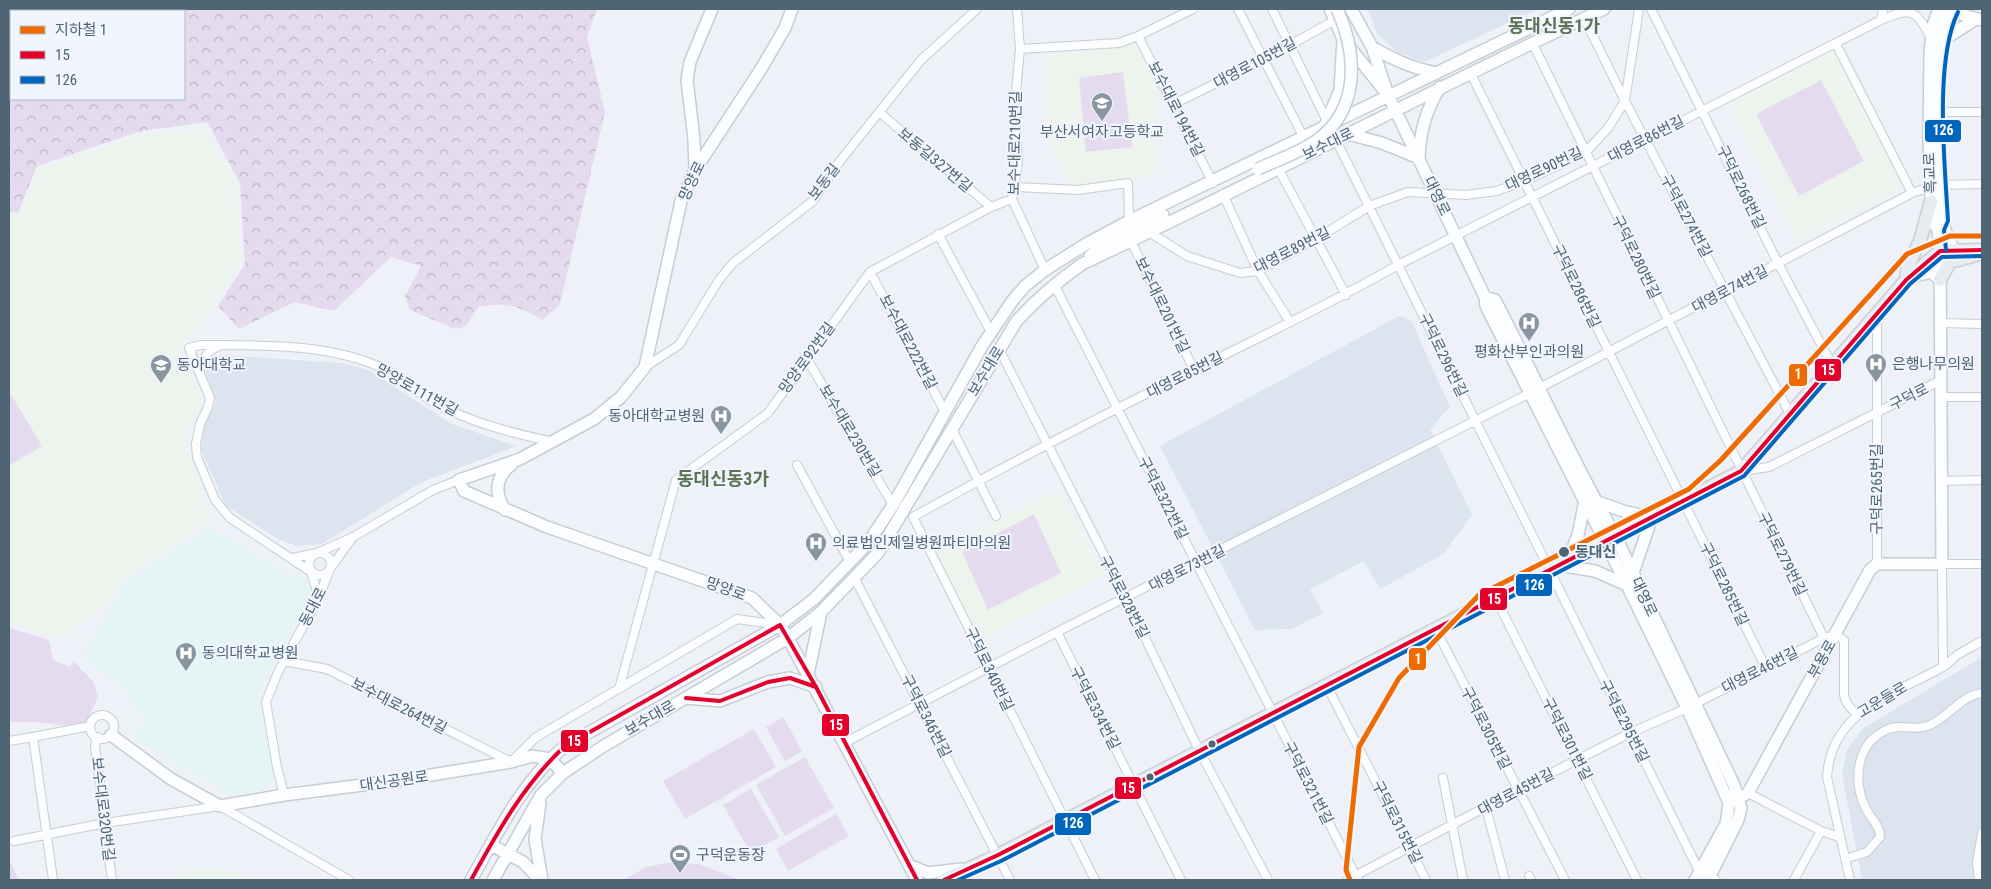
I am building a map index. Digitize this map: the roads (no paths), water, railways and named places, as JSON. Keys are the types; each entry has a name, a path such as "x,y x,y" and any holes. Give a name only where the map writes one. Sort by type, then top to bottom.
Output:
{"main road":[{"path":"695,170 694,139 687,80 690,62 712,9"},
{"name":"망양로","path":"792,9 785,28 761,70 695,170 682,201 645,367 621,397 594,419 555,442 520,459 459,480 464,491 547,527 752,598 780,625 788,638 816,687 917,880"},
{"name":"대영로","path":"1330,9 1336,14 1343,39 1388,96"},
{"name":"대영로","path":"1351,9 1372,46 1388,96 1457,235 1485,297 1486,306 1535,390 1609,538 1627,585 1738,798 1741,808 1738,820 1711,879"},
{"name":"보수대로","path":"471,880 526,786 550,759 565,746 780,625 814,599 868,543 893,504 992,332 1013,300 1025,286 1045,270 1086,244 1129,221 1213,183 1304,138 1325,124 1388,96 1569,9"},
{"name":"보수대로","path":"493,880 541,795 562,773 602,746 788,638 821,612 878,552 909,515 911,500 1016,322 1034,301 1054,284 1082,264 1336,140 1440,86 1604,9"},
{"path":"1943,9 1979,19"},
{"name":"흑교로","path":"1938,229 1932,222 1931,201 1935,186 1939,112 1933,25 1943,9"},
{"name":"흑교로","path":"1940,251 1938,229 1941,217 1935,186 1935,40 1945,18 1943,9"},
{"path":"1082,264 1105,243 1316,142 1328,132 1346,104 1350,90 1352,61 1351,46 1336,14"},
{"path":"1935,40 1979,19"},
{"path":"1325,124 1340,90 1343,39"},
{"path":"1372,46 1399,63 1436,73"},
{"path":"1348,134 1382,143 1419,158 1420,135 1424,116 1440,86"},
{"path":"1906,280 1908,265 1920,241 1931,201"},
{"path":"1941,217 1946,234 1956,251"},
{"path":"1877,564 1942,564 1940,251"},
{"path":"944,880 998,855 1741,471 1906,280 1940,251 1982,252"},
{"path":"1940,280 1950,262 1982,252"},
{"path":"1906,280 1924,272 1931,272 1940,280"},
{"name":"망양로","path":"505,510 497,493 498,480 507,468 520,459"},
{"path":"900,492 897,506 901,508 911,500"},
{"path":"1559,565 1578,535 1590,500 1626,512 1652,517"},
{"path":"1633,573 1652,517"},
{"name":"대영로","path":"1609,538 1633,573 1690,706"},
{"name":"부용로","path":"1738,798 1829,637 1866,577 1877,564"},
{"path":"1559,565 1595,571 1627,585"},
{"path":"808,674 821,612"},
{"path":"686,698 720,701 768,682 790,678 816,687"},
{"path":"111,735 171,779 220,806"},
{"name":"대신공원로","path":"220,806 284,795 394,781 512,762 532,756 550,759"},
{"path":"550,759 562,773"},
{"path":"541,795 535,839 541,880"},
{"path":"1697,876 1738,798"},
{"path":"490,846 523,862 541,880"},
{"path":"908,865 921,872 935,873 972,867"}],"street":[{"name":"보동길","path":"645,367 679,345 719,280 733,264 813,200 840,161 921,60 977,9"},
{"name":"보수대로210번길","path":"1017,9 1020,49 1015,103 1018,151 1012,199 1045,270"},
{"path":"1020,49 1118,43 1138,36 1183,11 1193,9"},
{"path":"1238,9 1304,138"},
{"path":"1272,9 1325,124"},
{"name":"대영로90번길","path":"1437,195 1466,195 1497,191 1524,181 1585,153 1608,128 1625,101 1639,9"},
{"name":"구덕로268번길","path":"1651,9 1778,263 1832,365"},
{"path":"1881,20 1883,9"},
{"name":"대영로86번길","path":"1457,235 1898,13 1914,13 1935,40"},
{"name":"대영로105번길","path":"1174,104 1264,60 1336,14"},
{"name":"구덕로274번길","path":"1584,18 1625,101 1790,414"},
{"name":"보수대로194번길","path":"1138,36 1213,183"},
{"name":"구덕로280번길","path":"1532,42 1741,471"},
{"path":"1836,44 1912,193"},
{"name":"구덕로286번길","path":"1470,72 1683,501"},
{"name":"보동길327번길","path":"879,112 991,207"},
{"path":"1939,112 1982,112"},
{"name":"구덕로296번길","path":"1336,140 1476,421 1559,565"},
{"path":"1278,168 1346,295"},
{"path":"1015,187 1078,190 1128,183 1129,221"},
{"name":"대영로74번길","path":"1535,390 1912,193 1935,186 1982,184"},
{"name":"대영로89번길","path":"1149,232 1187,256 1240,273 1258,271 1316,240 1369,206 1408,192 1437,195"},
{"path":"1223,194 1258,271 1290,322"},
{"name":"망양로92번길","path":"653,563 676,480 768,413 870,272 938,234 991,207 1012,199"},
{"path":"938,234 992,332"},
{"name":"대영로85번길","path":"909,515 1346,295 1398,265 1457,235"},
{"name":"보수대로201번길","path":"1131,241 1194,370"},
{"name":"보수대로222번길","path":"870,272 945,412"},
{"name":"구덕로322번길","path":"1054,284 1271,713"},
{"name":"구덕로265번길","path":"1877,313 1877,564"},
{"path":"1941,323 1982,324"},
{"name":"망양로111번길","path":"200,372 189,348 201,345 279,346 338,354 387,371 435,403 487,426 555,442"},
{"path":"224,345 212,348 201,363 200,372 210,398 197,433 197,457 215,500 230,518 282,554 321,576 330,569 330,559 322,553 317,553"},
{"name":"구덕로328번길","path":"999,349 1126,598 1199,750 1268,880"},
{"name":"보수대로230번길","path":"807,359 893,504"},
{"name":"구덕로","path":"1877,414 1941,380"},
{"name":"대영로73번길","path":"844,743 990,669 1057,632 1196,564 1535,390"},
{"path":"1941,397 1982,396"},
{"path":"1741,471 1769,467 1877,414"},
{"path":"952,429 996,516"},
{"path":"797,465 850,562"},
{"name":"구덕로279번길","path":"1741,471 1829,637 1844,640 1846,645 1844,695 1846,702 1856,714"},
{"name":"동대로","path":"284,795 277,767 266,702 284,661 319,597 330,569 353,537 433,490 459,480"},
{"path":"1942,481 1982,480"},
{"name":"구덕로285번길","path":"1683,501 1766,668"},
{"name":"구덕로340번길","path":"909,515 990,669 1095,880"},
{"path":"292,558 317,553 353,537"},
{"path":"317,553 309,561 319,597"},
{"path":"619,689 653,563"},
{"path":"1943,667 1942,564 1982,564"},
{"name":"구덕로295번길","path":"1559,565 1630,733 1697,876"},
{"name":"구덕로346번길","path":"854,577 1010,880"},
{"name":"구덕로301번길","path":"1495,598 1637,880"},
{"path":"512,762 536,738 737,619 780,625"},
{"name":"구덕로305번길","path":"1436,628 1565,880"},
{"name":"구덕로334번길","path":"1057,632 1181,880"},
{"name":"대영로46번길","path":"1690,706 1829,637"},
{"name":"고운들로","path":"1850,880 1827,777 1827,763 1835,742 1856,714 1896,690 1943,667 1956,656 1982,640"},
{"name":"보수대로264번길","path":"284,661 327,669 512,762"},
{"name":"구덕로315번길","path":"1326,684 1426,880"},
{"path":"1845,859 1867,852 1880,837 1880,828 1870,817 1858,787 1857,772 1866,746 1873,739 1896,727 1920,728 1930,726 1970,695 1982,692"},
{"name":"대영로45번길","path":"1347,880 1357,878 1518,790 1630,733 1690,706"},
{"name":"구덕로321번길","path":"1271,713 1357,878"},
{"path":"99,715 106,716 114,724 111,735 102,739 97,738 92,733 90,726 93,719 99,715"},
{"path":"9,741 90,726"},
{"path":"33,737 53,880"},
{"name":"보수대로320번길","path":"97,738 95,746 112,880"},
{"path":"1443,778 1464,880"},
{"path":"1738,798 1839,837"},
{"path":"220,806 349,880"},
{"name":"대신공원로","path":"14,840 105,823 220,806"},
{"path":"1486,808 1505,880"},
{"path":"1794,880 1821,830"},
{"path":"1979,880 1977,863 1982,832"},
{"path":"1697,876 1711,879"}],"metro line":[{"name":"1","path":"1350,880 1346,870 1359,747 1399,678 1479,595 1689,489 1721,460 1907,254 1950,236 1982,236"}],"place":[{"name":"부산서여자고등학교","path":"1102,122"},
{"name":"평화산부인과의원","path":"1529,342"},
{"name":"은행나무의원","path":"1876,383"},
{"name":"동아대학교","path":"161,384"},
{"name":"동아대학교병원","path":"721,435"},
{"name":"동대신","path":"1564,552"},
{"name":"의료법인제일병원파티마의원","path":"816,562"},
{"name":"동의대학교병원","path":"186,672"},
{"name":"구덕운동장","path":"680,874"}],"district":[{"name":"동대신동1가","path":"1554,26"},
{"name":"동대신동3가","path":"723,479"}]}
